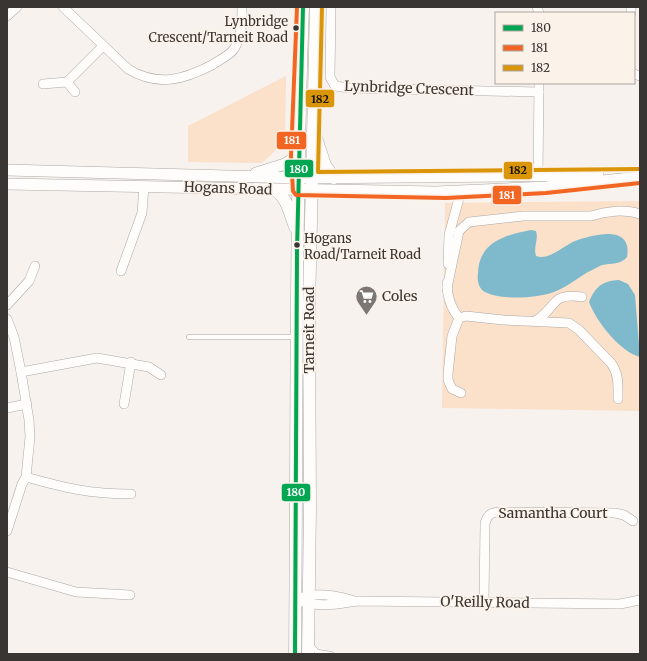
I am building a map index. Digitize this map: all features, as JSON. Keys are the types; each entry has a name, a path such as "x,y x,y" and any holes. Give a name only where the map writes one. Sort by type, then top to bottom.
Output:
{"main road":[{"name":"Tarneit Road","path":"294,654 295,337 299,190 297,156 303,7"},
{"name":"Tarneit Road","path":"308,654 309,313 316,7"},
{"path":"314,133 325,165 334,178"},
{"path":"275,190 282,195 297,232"}],"street":[{"path":"7,16 17,7"},
{"path":"63,7 128,70 138,75 162,80 181,78 193,74 221,59 233,50 241,30 242,7"},
{"name":"Lynbridge Crescent","path":"331,7 330,77 336,86 349,88 539,88"},
{"path":"43,84 67,82 103,46"},
{"path":"67,82 75,92"},
{"path":"523,188 538,176 539,88"},
{"path":"248,176 285,164 297,156"},
{"name":"Hogans Road","path":"7,170 299,178 640,176"},
{"name":"Hogans Road","path":"7,184 436,192 523,188 640,176"},
{"path":"375,177 396,182 430,182 436,187 436,192"},
{"path":"121,271 142,213 144,186"},
{"path":"459,318 452,307 448,288 449,234 461,191"},
{"path":"448,288 459,231 469,222 524,216 591,216 602,212 627,212 640,214"},
{"path":"7,305 29,281 35,266"},
{"path":"535,321 560,298 570,296 582,297"},
{"path":"459,318 466,316 569,323 580,330 616,370 618,399"},
{"path":"459,318 452,336 448,380 452,389 461,393"},
{"path":"7,319 14,337 21,372 27,404 30,437 26,477 20,489 7,531"},
{"path":"21,372 97,358 131,362 149,367 161,375"},
{"path":"124,404 131,362"},
{"path":"7,408 27,404"},
{"path":"26,477 74,491 102,494 131,494"},
{"name":"Samantha Court","path":"484,602 485,524 486,518 490,514 501,512 615,514 624,515 633,521"},
{"path":"7,572 76,592 130,595"},
{"name":"O'Reilly Road","path":"612,604 640,594"},
{"name":"O'Reilly Road","path":"295,599 337,596 357,601 612,604 626,604 640,600"}],"lane":[{"path":"189,337 295,337"},
{"path":"308,640 317,652 331,654"}],"shaded area":[{"path":"286,76 285,142 262,163 188,162 188,126"},
{"path":"640,201 640,411 442,408 445,203"}],"water":[{"path":"531,230 536,231 537,234 535,249 536,256 541,257 550,255 570,243 583,238 601,234 610,234 618,236 624,240 627,247 627,257 619,263 602,265 561,289 544,295 516,298 496,296 482,290 478,280 479,262 488,247 512,234"},
{"path":"619,280 628,284 635,295 640,357 625,349 610,335 597,318 589,302 594,292 604,283"}],"transit line":[{"name":"181","path":"297,7 291,156 293,191 296,195 446,198 546,193 640,183"},
{"name":"180","path":"295,654 297,250 303,7"},
{"name":"182","path":"322,7 318,172 640,169"}],"place":[{"name":"Lynbridge Crescent/Tarneit Road","path":"296,28"},
{"name":"Hogans Road/Tarneit Road","path":"297,245"},
{"name":"Coles","path":"366,316"}]}
